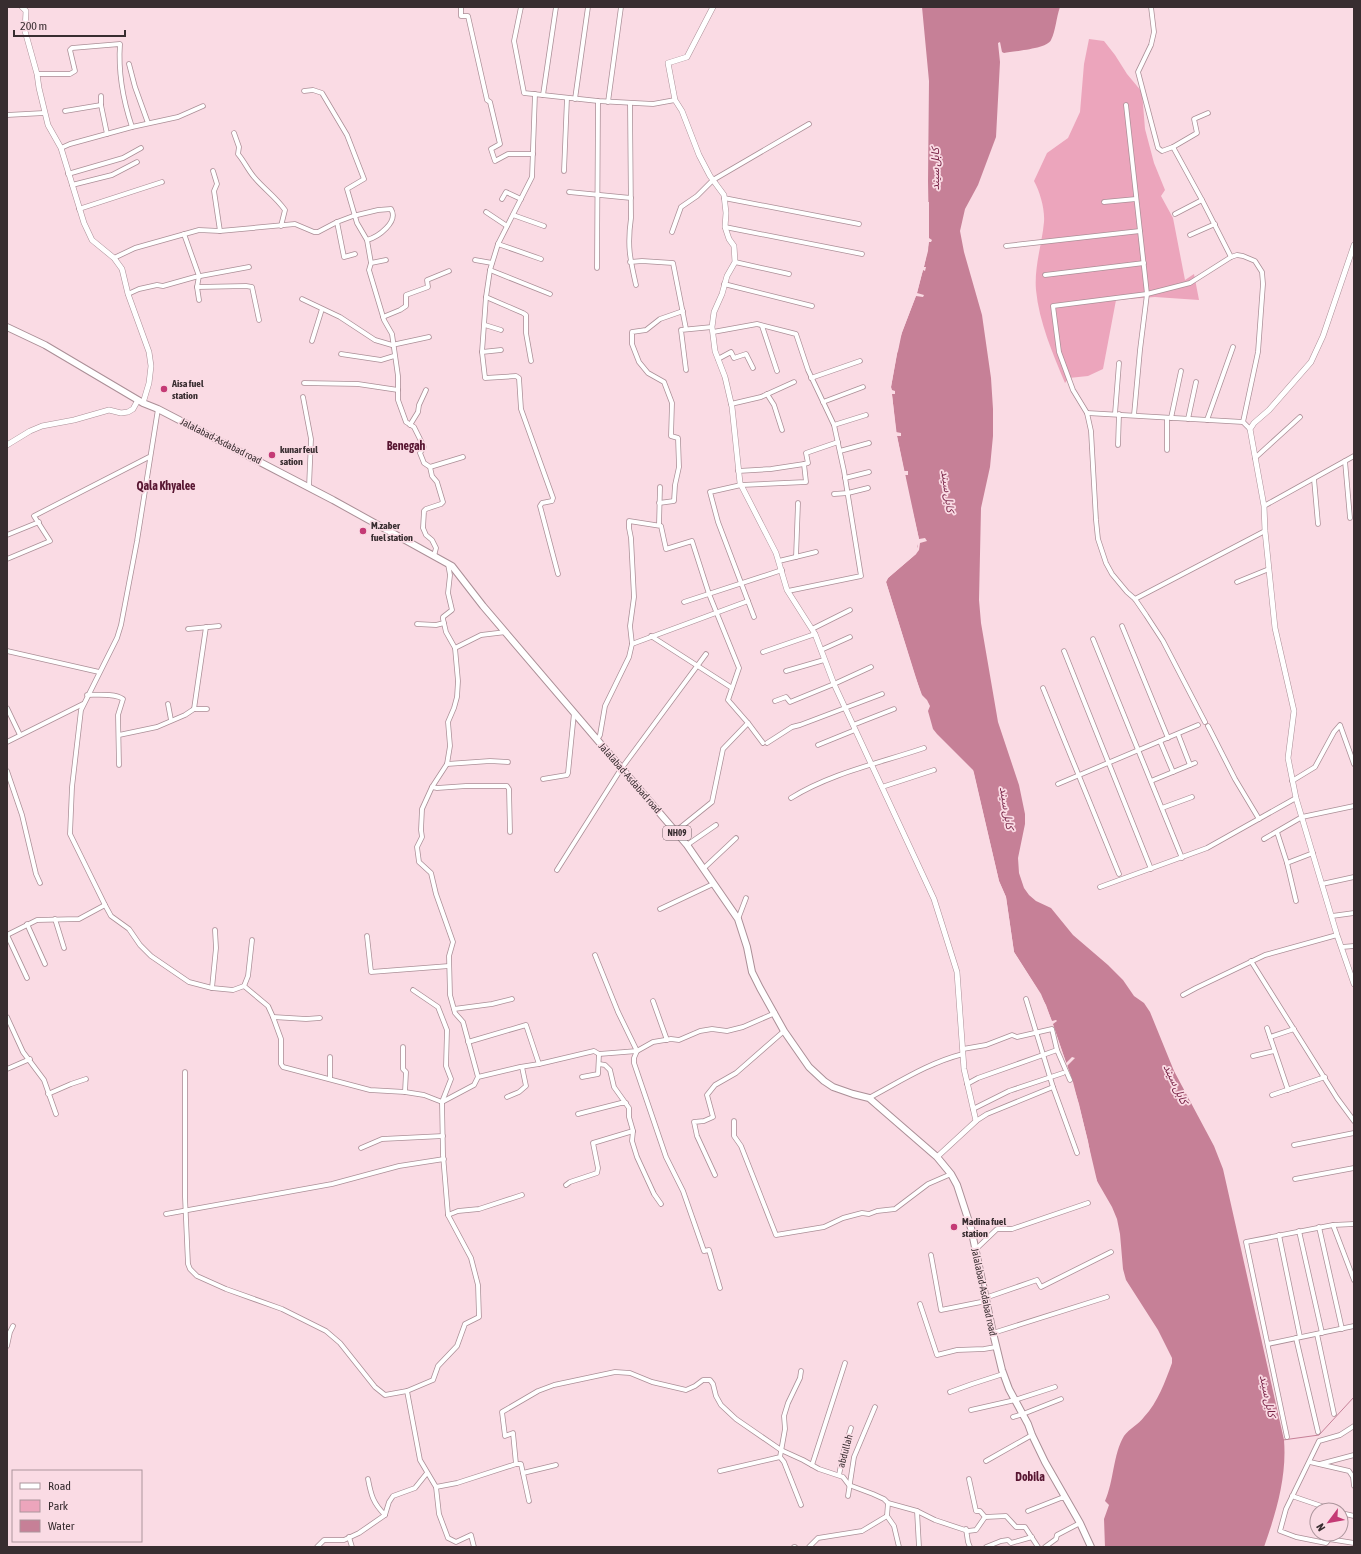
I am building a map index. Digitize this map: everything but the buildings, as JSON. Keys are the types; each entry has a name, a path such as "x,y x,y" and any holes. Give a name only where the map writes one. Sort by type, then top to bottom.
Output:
{"main road":[{"name":"Jalalabad-Asdabad road","path":"7,327 45,345 141,402 158,409 309,487 452,566 574,713 687,845 702,869 738,919 747,947 752,972 784,1031 809,1068 833,1087 869,1098 937,1157 951,1174 957,1185 971,1228 996,1347 1009,1389 1023,1414 1045,1462 1080,1523 1091,1547"}],"street":[{"path":"7,445 30,431 42,426 74,420 109,410 121,413 128,412 141,402 149,383 150,360 148,347 128,294 122,269 114,258 92,240 79,209 60,148 48,125 37,74 25,31 26,11 22,7"},
{"path":"461,7 461,16 468,16 487,100 490,102 500,144 491,149 496,161 508,154 533,154"},
{"path":"521,7 514,41 524,93 608,102 653,104 675,100"},
{"path":"543,95 556,7"},
{"path":"575,99 588,7"},
{"path":"608,102 621,7"},
{"path":"713,7 687,57 668,63 675,100 682,111 699,155 724,198 726,213 725,227 729,239 734,246 735,262 724,284 722,294 714,312 712,329 715,351 725,377 731,404 736,432 738,471 741,485 776,552 788,591 813,631 845,709 934,899 957,972 964,1069 976,1121"},
{"path":"1151,7 1154,32 1151,45 1138,72 1158,148 1162,151 1173,147 1197,133 1194,119 1208,113"},
{"path":"37,74 70,74 74,72 70,50 72,48 120,44 118,53 122,93 132,127"},
{"path":"128,64 148,122"},
{"path":"304,91 314,90 322,93 347,135 364,179 348,190 354,216 367,240 371,263 370,270 384,317 390,330 398,376 398,400 406,422 414,428 424,447 420,453 424,462 430,468 432,476 437,482 443,502 424,511 423,528 426,535 432,540 436,548 434,556"},
{"path":"535,94 532,177 498,244 492,263 486,297 482,352 485,378 516,376 519,378 521,408 552,498 552,501 542,503 540,506 558,574"},
{"path":"101,96 101,105 107,134"},
{"path":"564,171 567,98"},
{"path":"596,268 598,101"},
{"path":"630,103 631,218 628,237 630,262 636,285"},
{"path":"64,111 101,105"},
{"path":"1126,105 1147,294 1134,415"},
{"path":"60,148 148,122 178,117 203,106"},
{"path":"7,115 44,112"},
{"path":"672,232 681,207 697,196 713,180 809,124"},
{"path":"234,132 239,147 238,154 253,177 281,204 285,210 281,226"},
{"path":"1173,147 1215,224 1230,258"},
{"path":"68,174 123,158 141,148"},
{"path":"72,185 112,175 137,162"},
{"path":"213,171 217,184 214,192 220,231"},
{"path":"79,209 162,182"},
{"path":"502,199 506,192 521,199"},
{"path":"569,192 631,198"},
{"path":"724,198 859,224"},
{"path":"1104,202 1136,198"},
{"path":"1175,214 1202,200"},
{"path":"114,258 135,248 199,230 220,231 295,224 314,232 318,232 337,222 354,216 378,210 391,209 394,218 392,222 376,237 367,240"},
{"path":"486,212 507,226"},
{"path":"512,216 544,226"},
{"path":"337,222 344,257 355,254"},
{"path":"1190,235 1215,224"},
{"path":"725,227 862,254"},
{"path":"1006,246 1140,231"},
{"path":"184,234 199,276 199,300"},
{"path":"498,244 541,259"},
{"path":"1250,429 1254,423 1269,410 1311,362 1323,336 1354,246"},
{"path":"1205,722 1162,641 1135,599 1112,574 1106,563 1098,539 1091,431 1087,413 1073,390 1059,352 1053,306 1147,294 1190,283 1237,255 1243,256 1255,262 1262,272 1264,284 1258,352 1243,422"},
{"path":"371,263 386,260"},
{"path":"475,260 492,263"},
{"path":"630,262 642,260 673,263 686,329"},
{"path":"735,262 789,274"},
{"path":"1045,275 1144,263"},
{"path":"128,294 139,289 158,285 163,286 199,276 249,267"},
{"path":"490,270 550,294"},
{"path":"384,317 404,308 406,304 406,295 428,287 427,280 449,272"},
{"path":"724,284 812,306"},
{"path":"198,287 252,287 259,320"},
{"path":"486,297 526,315 526,333 531,361"},
{"path":"302,299 340,317 375,340 392,345 429,337"},
{"path":"312,342 322,309"},
{"path":"659,503 674,501 675,485 679,467 678,438 671,436 672,403 664,382 648,373 639,362 632,344 632,332 646,330 660,320 683,312"},
{"path":"686,370 681,330 712,329 757,324 796,334 811,378 834,425 848,493 860,576 788,591"},
{"path":"485,325 501,330"},
{"path":"762,326 777,371"},
{"path":"1207,420 1233,347"},
{"path":"482,352 501,350"},
{"path":"718,358 731,352 734,358 746,354 753,368"},
{"path":"341,354 381,360 394,356"},
{"path":"811,378 860,361"},
{"path":"1118,445 1117,414 1119,363"},
{"path":"1166,450 1169,418 1181,371"},
{"path":"731,404 761,397 794,382"},
{"path":"1188,419 1196,382"},
{"path":"304,383 358,384 398,390"},
{"path":"823,402 863,387"},
{"path":"410,425 419,412 419,405 426,390"},
{"path":"767,394 774,405 782,430"},
{"path":"303,397 311,439 309,487"},
{"path":"158,409 123,619 117,638 81,710 73,781 70,834 111,916 129,929 140,945 151,956 188,982 212,988 233,990 244,986 248,976 252,940"},
{"path":"1087,413 1243,422 1250,429 1264,506 1265,531 1275,628 1294,711 1288,758 1292,781 1337,935 1354,984"},
{"path":"834,425 866,415"},
{"path":"1255,458 1300,417"},
{"path":"738,471 771,469 808,463 806,453 838,442"},
{"path":"840,451 869,443"},
{"path":"1264,506 1354,456"},
{"path":"7,559 50,541 34,516 150,457"},
{"path":"430,468 463,457"},
{"path":"1345,461 1350,518"},
{"path":"754,617 718,522 710,492 741,485 806,482 804,464"},
{"path":"845,478 869,472"},
{"path":"1314,479 1318,524"},
{"path":"660,487 659,526 661,526 666,549 692,541 709,594 739,668 728,700 765,743 792,727 797,728 882,694 845,709"},
{"path":"834,494 848,493 868,488"},
{"path":"796,557 798,503"},
{"path":"597,740 600,735 605,706 629,657 632,644 630,626 634,597 631,538 629,528 630,521 659,526"},
{"path":"7,535 39,522"},
{"path":"1135,599 1265,531"},
{"path":"779,561 816,552"},
{"path":"244,986 268,1006 274,1017 282,1039 281,1064 283,1067 370,1090 424,1095 442,1102 474,1085 478,1077 464,1022 454,1010 450,995 449,956 453,942 436,894 431,873 419,862 417,847 422,837 422,809 432,787 447,764 450,746 448,722 454,708 457,689 455,648 446,632 443,617 452,610 448,593 450,575 448,564"},
{"path":"1237,582 1269,569"},
{"path":"684,602 782,570"},
{"path":"632,644 748,601"},
{"path":"763,652 813,631 850,610"},
{"path":"417,624 436,625 444,623"},
{"path":"188,629 219,626"},
{"path":"1122,626 1168,738"},
{"path":"194,709 206,627"},
{"path":"455,648 481,635 506,632"},
{"path":"651,636 732,688"},
{"path":"820,650 850,638"},
{"path":"1093,639 1182,858"},
{"path":"7,651 99,672"},
{"path":"1064,651 1151,869"},
{"path":"556,870 621,768 706,654"},
{"path":"786,671 824,660"},
{"path":"775,701 786,697 790,702 871,667"},
{"path":"1043,688 1120,874"},
{"path":"88,695 114,696 122,698 118,715 119,766"},
{"path":"7,742 83,704"},
{"path":"168,704 171,720"},
{"path":"7,708 20,735"},
{"path":"119,735 150,729 194,709 207,709"},
{"path":"818,745 894,709"},
{"path":"542,779 568,774 574,713"},
{"path":"676,831 712,802 723,749 748,723"},
{"path":"1058,784 1198,725"},
{"path":"1292,781 1314,767 1334,732 1340,725 1354,764"},
{"path":"1208,726 1235,779 1259,819"},
{"path":"1178,734 1190,765"},
{"path":"1160,741 1173,772"},
{"path":"791,798 810,787 846,773 924,748"},
{"path":"447,764 490,761 508,762"},
{"path":"1151,781 1195,763"},
{"path":"882,787 934,770"},
{"path":"7,771 22,814 36,874 40,883"},
{"path":"432,787 507,786 509,789 510,832"},
{"path":"1162,808 1192,797"},
{"path":"1100,887 1207,848 1296,798"},
{"path":"1264,839 1302,818 1354,806"},
{"path":"687,845 716,825"},
{"path":"1277,832 1287,863 1296,901"},
{"path":"702,869 736,838"},
{"path":"1287,863 1313,853"},
{"path":"1322,884 1354,877"},
{"path":"660,909 713,884"},
{"path":"738,919 746,898"},
{"path":"26,978 7,935 37,920 79,919 105,905"},
{"path":"1332,916 1354,913"},
{"path":"55,919 64,948"},
{"path":"27,924 45,964"},
{"path":"212,988 215,954 215,930"},
{"path":"1183,995 1265,955 1337,935"},
{"path":"367,936 371,972 449,966"},
{"path":"1342,947 1354,946"},
{"path":"595,955 618,1012 637,1051 634,1058 634,1063 666,1157 683,1191 704,1251 709,1250 720,1288"},
{"path":"1251,961 1354,1121"},
{"path":"184,1072 186,1210 188,1264 190,1269 197,1276 226,1289 282,1309 326,1331 340,1343 375,1387 385,1396 407,1391 433,1380 438,1366 457,1346 464,1324 479,1317 478,1285 471,1258 448,1215 442,1102 451,1079 446,1066 447,1030 438,1007 414,990"},
{"path":"454,1010 512,999"},
{"path":"1026,999 1053,1087 1077,1153"},
{"path":"653,1001 667,1040"},
{"path":"478,1077 594,1050 599,1054 637,1051 653,1042 679,1040 700,1031 712,1029 727,1031 744,1027 775,1013"},
{"path":"7,1017 23,1052 44,1080 56,1114"},
{"path":"274,1017 306,1019 320,1018"},
{"path":"468,1042 526,1025 539,1064"},
{"path":"1266,1028 1288,1090"},
{"path":"869,1098 919,1069 963,1052 1012,1035 1017,1037 1052,1029 1057,1050 1070,1080"},
{"path":"1270,1037 1294,1029"},
{"path":"715,1175 697,1136 694,1122 704,1121 713,1117 707,1095 715,1085 736,1073 784,1031"},
{"path":"403,1047 402,1068 406,1072 404,1092"},
{"path":"967,1084 978,1078 1057,1050"},
{"path":"1252,1056 1274,1051"},
{"path":"582,1077 598,1074 599,1054"},
{"path":"330,1057 330,1079"},
{"path":"7,1069 30,1060"},
{"path":"599,1064 605,1065 610,1070 614,1087 627,1103 633,1131 632,1141 636,1157 650,1187 661,1204"},
{"path":"506,1097 519,1092 526,1086 522,1067"},
{"path":"973,1109 1009,1091 1063,1073"},
{"path":"1272,1095 1325,1077"},
{"path":"48,1094 86,1079"},
{"path":"937,1157 976,1121 987,1114 1053,1087"},
{"path":"578,1114 627,1103"},
{"path":"734,1121 734,1136 741,1146 776,1235 824,1227 843,1218 862,1213 869,1214 877,1211 895,1209 928,1184 951,1174"},
{"path":"566,1185 570,1182 597,1173 593,1143 633,1131"},
{"path":"1294,1145 1354,1133"},
{"path":"361,1148 382,1139 443,1136"},
{"path":"166,1214 332,1184 399,1166 444,1160"},
{"path":"1295,1179 1354,1168"},
{"path":"448,1215 458,1211 479,1209 522,1196"},
{"path":"975,1250 997,1229 1012,1230 1088,1203"},
{"path":"1287,1437 1246,1242 1319,1227 1354,1224"},
{"path":"1333,1225 1354,1280"},
{"path":"1319,1227 1342,1329"},
{"path":"1299,1231 1334,1414"},
{"path":"1279,1235 1298,1338 1318,1432"},
{"path":"931,1255 941,1310 985,1300 1037,1280 1041,1287 1111,1252"},
{"path":"993,1333 1107,1297"},
{"path":"920,1304 937,1355 957,1350 996,1347"},
{"path":"7,1346 13,1326"},
{"path":"1268,1344 1354,1326"},
{"path":"812,1464 845,1363"},
{"path":"780,1457 785,1429 784,1416 788,1403 800,1378 801,1371"},
{"path":"516,1464 513,1433 505,1436 502,1412 538,1391 554,1384 615,1372 630,1373 652,1382 686,1390 703,1380 710,1380 721,1405 736,1419 782,1450 831,1474 843,1477 849,1485 874,1494 884,1499 888,1503 917,1511 935,1520 966,1529 968,1531 976,1530 985,1518 1006,1516 1016,1527 1025,1527 1038,1547"},
{"path":"950,1392 1004,1374"},
{"path":"971,1410 1015,1400 1055,1387"},
{"path":"407,1391 420,1460 436,1487 439,1514 448,1538 456,1542 471,1535 474,1547"},
{"path":"1013,1417 1061,1399"},
{"path":"848,1496 854,1457 875,1407"},
{"path":"1354,1426 1340,1435 1319,1441 1286,1509 1280,1531 1296,1537 1326,1543 1329,1539 1354,1543"},
{"name":"abdullah","path":"839,1475 844,1450 851,1428"},
{"path":"986,1461 1032,1435"},
{"path":"1318,1464 1354,1455"},
{"path":"720,1471 780,1457"},
{"path":"780,1457 784,1462 801,1505"},
{"path":"1310,1462 1349,1471 1353,1476 1354,1486"},
{"path":"436,1487 457,1483 520,1464 529,1501"},
{"path":"523,1473 556,1465"},
{"path":"316,1547 324,1540 344,1540 359,1533 385,1515 391,1498 414,1488 427,1473"},
{"path":"969,1478 976,1511 980,1511 985,1518"},
{"path":"368,1479 373,1500 376,1506 385,1515"},
{"path":"1292,1496 1310,1502"},
{"path":"1028,1511 1061,1498 1066,1498"},
{"path":"888,1503 888,1516 894,1526 900,1547"},
{"path":"917,1511 919,1547"},
{"path":"809,1547 818,1538 862,1530 888,1516"},
{"path":"1045,1547 1056,1539 1057,1535 1080,1523"},
{"path":"966,1529 970,1547"},
{"path":"349,1537 352,1547"},
{"path":"986,1547 992,1546 1001,1541 1008,1540 1011,1543 1032,1537"}],"green space":[{"path":"1089,39 1104,41 1127,74 1142,92 1145,129 1154,163 1165,190 1161,196 1173,218 1185,280 1194,274 1199,300 1155,297 1116,300 1103,369 1088,376 1069,378 1065,383 1047,338 1040,314 1036,290 1036,273 1043,230 1044,212 1042,201 1034,181 1047,153 1068,138 1080,112 1084,64"}],"water":[{"name":"کابل سيند","path":"922,7 1060,7 1053,36 1048,43 1043,46 1004,53 1002,52 1000,42 998,43 1000,62 996,137 978,185 965,209 960,231 964,252 982,315 991,378 993,409 993,436 990,467 981,508 979,600 981,623 998,722 1019,785 1025,814 1025,824 1018,858 1019,873 1024,888 1036,901 1051,908 1073,935 1108,965 1123,980 1134,996 1144,1003 1150,1012 1174,1071 1214,1146 1223,1169 1284,1440 1284,1468 1280,1495 1264,1547 1105,1547 1104,1519 1109,1505 1105,1501 1120,1443 1126,1433 1142,1420 1161,1392 1172,1363 1172,1358 1158,1330 1126,1280 1123,1269 1117,1219 1097,1181 1093,1170 1088,1141 1073,1082 1046,1005 1014,952 1006,897 999,881 973,770 933,729 928,711 930,706 922,695 915,676 886,582 888,578 916,554 919,539 897,436 891,387 900,338 917,293 928,251 929,81"}],"pier":[{"path":"927,202 929,202 929,238 932,240 929,242 924,267 926,267 925,271 923,270 917,293 924,295 923,297 916,296 902,332 891,387 892,390 895,391 895,394 892,394 896,432 901,433 901,436 897,436 904,471 908,471 908,475 905,475 906,483 919,539 925,538 927,541 920,543 919,550 916,554 888,578 886,582 922,697 919,694 911,670 884,582 886,576 915,552 918,546 895,436 889,387 898,338 914,296 926,250"},
{"path":"971,770 973,770 974,773 999,881 1006,897 1014,952 1041,994 1052,1021 1057,1021 1053,1024 1066,1063 1072,1057 1075,1058 1067,1066 1079,1104 1098,1185 1091,1168 1086,1138 1072,1084 1049,1020 1039,995 1011,951 1004,897 997,881"}],"waterway":[{"path":"1283,1440 1319,1435 1354,1397"}],"place":[{"name":"Aisa fuel station","path":"164,389"},
{"name":"kunar feul sation","path":"272,455"},
{"name":"M.zaber fuel station","path":"363,531"},
{"name":"Madina fuel station","path":"954,1227"}],"district":[{"name":"Benegah","path":"406,446"},
{"name":"Qala Khyalee","path":"166,486"},
{"name":"Dobila","path":"1030,1477"}]}
